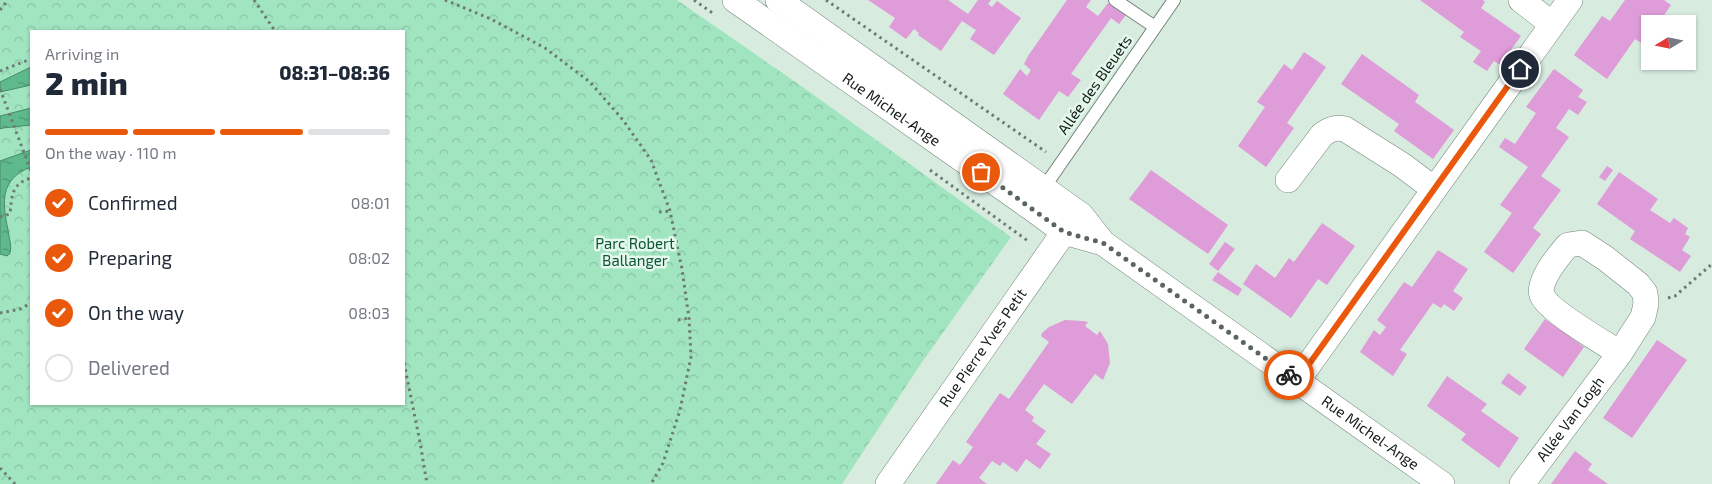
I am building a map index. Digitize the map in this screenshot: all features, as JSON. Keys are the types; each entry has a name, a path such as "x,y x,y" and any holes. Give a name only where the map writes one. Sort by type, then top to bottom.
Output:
{"street":[{"name":"Rue Michel-Ange","path":"735,0 1030,206 1064,232 1103,243"},
{"name":"Rue Michel-Ange","path":"778,0 1081,215 1103,243 1442,484"},
{"path":"1521,0 1552,24"},
{"path":"1297,381 1570,0"},
{"path":"1288,180 1322,135 1329,130 1342,128 1402,165 1434,189"},
{"name":"Rue Pierre Yves Petit","path":"888,484 1064,232 1081,215"},
{"path":"1620,353 1551,307 1542,295 1541,287 1546,274 1568,245 1582,243 1606,258 1638,284 1645,293 1646,304"},
{"name":"Allée Van Gogh","path":"1522,484 1620,353 1643,317 1646,304"}],"lane":[{"path":"1115,0 1155,27"},
{"name":"Allée des Bleuets","path":"1043,189 1174,0"}],"path":[{"path":"0,10 8,0"},
{"path":"254,0 274,30"},
{"path":"445,0 491,19 545,48 590,82 623,120 651,160 670,211 682,268 689,318 691,357 680,410 663,463 650,484"},
{"path":"826,0 1061,162"},
{"path":"0,71 30,59"},
{"path":"0,89 30,168"},
{"path":"0,217 10,214 13,192 18,184 30,178"},
{"path":"659,212 670,211"},
{"path":"1646,304 1675,296 1712,264"},
{"path":"0,313 20,309 30,304"},
{"path":"678,320 689,318"},
{"path":"405,368 427,484"},
{"path":"0,468 15,484"}],"green space":[{"name":"Parc Robert Ballanger","path":"0,0 677,0 804,88 1011,237 920,365 842,484 0,484"}],"water":[{"path":"30,67 30,85 0,92 0,82"},
{"path":"30,108 30,125 0,129 0,116"},
{"path":"30,150 30,168 13,178 4,200 11,247 10,253 7,256 0,254 0,161"}],"building":[{"path":"868,0 948,0 968,14 978,0 991,0 988,4 992,7 997,1 1021,18 994,55 970,39 976,30 962,21 941,51 918,35 919,33 914,29 906,39 889,27 895,18"},
{"path":"1067,0 1091,0 1086,7 1098,16 1108,3 1126,15 1119,24 1111,18 1071,74 1081,80 1068,97 1059,91 1039,120 1003,94 1020,69 1027,76 1031,70 1024,64 1028,56"},
{"path":"1420,0 1483,0 1485,2 1481,8 1521,36 1500,65 1494,61 1487,71 1473,62 1481,51 1460,37 1464,32"},
{"path":"1625,0 1664,0 1671,5 1664,15 1641,15 1641,43 1635,39 1607,79 1574,55 1602,16 1610,21"},
{"path":"1304,52 1326,67 1287,123 1294,128 1266,167 1238,146 1265,107 1257,102 1284,64 1292,70"},
{"path":"1362,54 1419,95 1415,102 1454,130 1433,159 1394,131 1399,124 1341,84"},
{"path":"1554,69 1583,90 1578,97 1587,102 1578,115 1569,109 1556,128 1569,137 1541,176 1561,190 1533,228 1541,234 1513,273 1484,252 1512,213 1500,205 1528,167 1499,147 1505,138 1515,144 1536,113 1526,107"},
{"path":"1607,166 1613,170 1605,181 1599,177"},
{"path":"1151,170 1228,225 1208,254 1129,199"},
{"path":"1619,172 1658,199 1650,210 1670,223 1674,218 1688,228 1685,234 1690,237 1682,250 1691,256 1680,272 1630,239 1635,231 1597,204"},
{"path":"1322,223 1355,246 1327,285 1318,279 1291,318 1243,284 1256,264 1275,278 1289,258 1294,262"},
{"path":"1225,242 1235,249 1218,271 1209,264"},
{"path":"1438,250 1468,269 1453,291 1463,298 1454,311 1444,304 1441,308 1433,303 1400,350 1407,354 1393,376 1360,352 1374,330 1380,335 1386,327 1377,320 1404,282 1412,287"},
{"path":"1218,272 1242,289 1238,296 1212,280"},
{"path":"1545,319 1584,347 1563,377 1524,349"},
{"path":"1065,320 1088,322 1085,326 1097,335 1100,331 1108,344 1110,363 1103,380 1095,374 1072,404 1044,384 1025,410 1034,417 1032,421 1046,431 1036,444 1051,454 1040,469 1026,459 1017,472 1003,462 1000,466 992,461 979,478 987,484 936,484 953,460 960,465 973,447 966,442 1000,393 1009,399 1049,342 1041,336 1042,333 1049,327"},
{"path":"1657,340 1687,360 1632,438 1603,418"},
{"path":"1508,373 1527,387 1520,396 1501,383"},
{"path":"1447,376 1487,404 1481,411 1519,438 1499,468 1461,440 1466,434 1427,406"},
{"path":"1575,451 1592,464 1588,470 1608,484 1551,484"}],"way so far":[{"path":"981,172 1064,232 1103,243 1289,375"}],"route":[{"path":"1289,375 1297,381 1520,69"}]}
